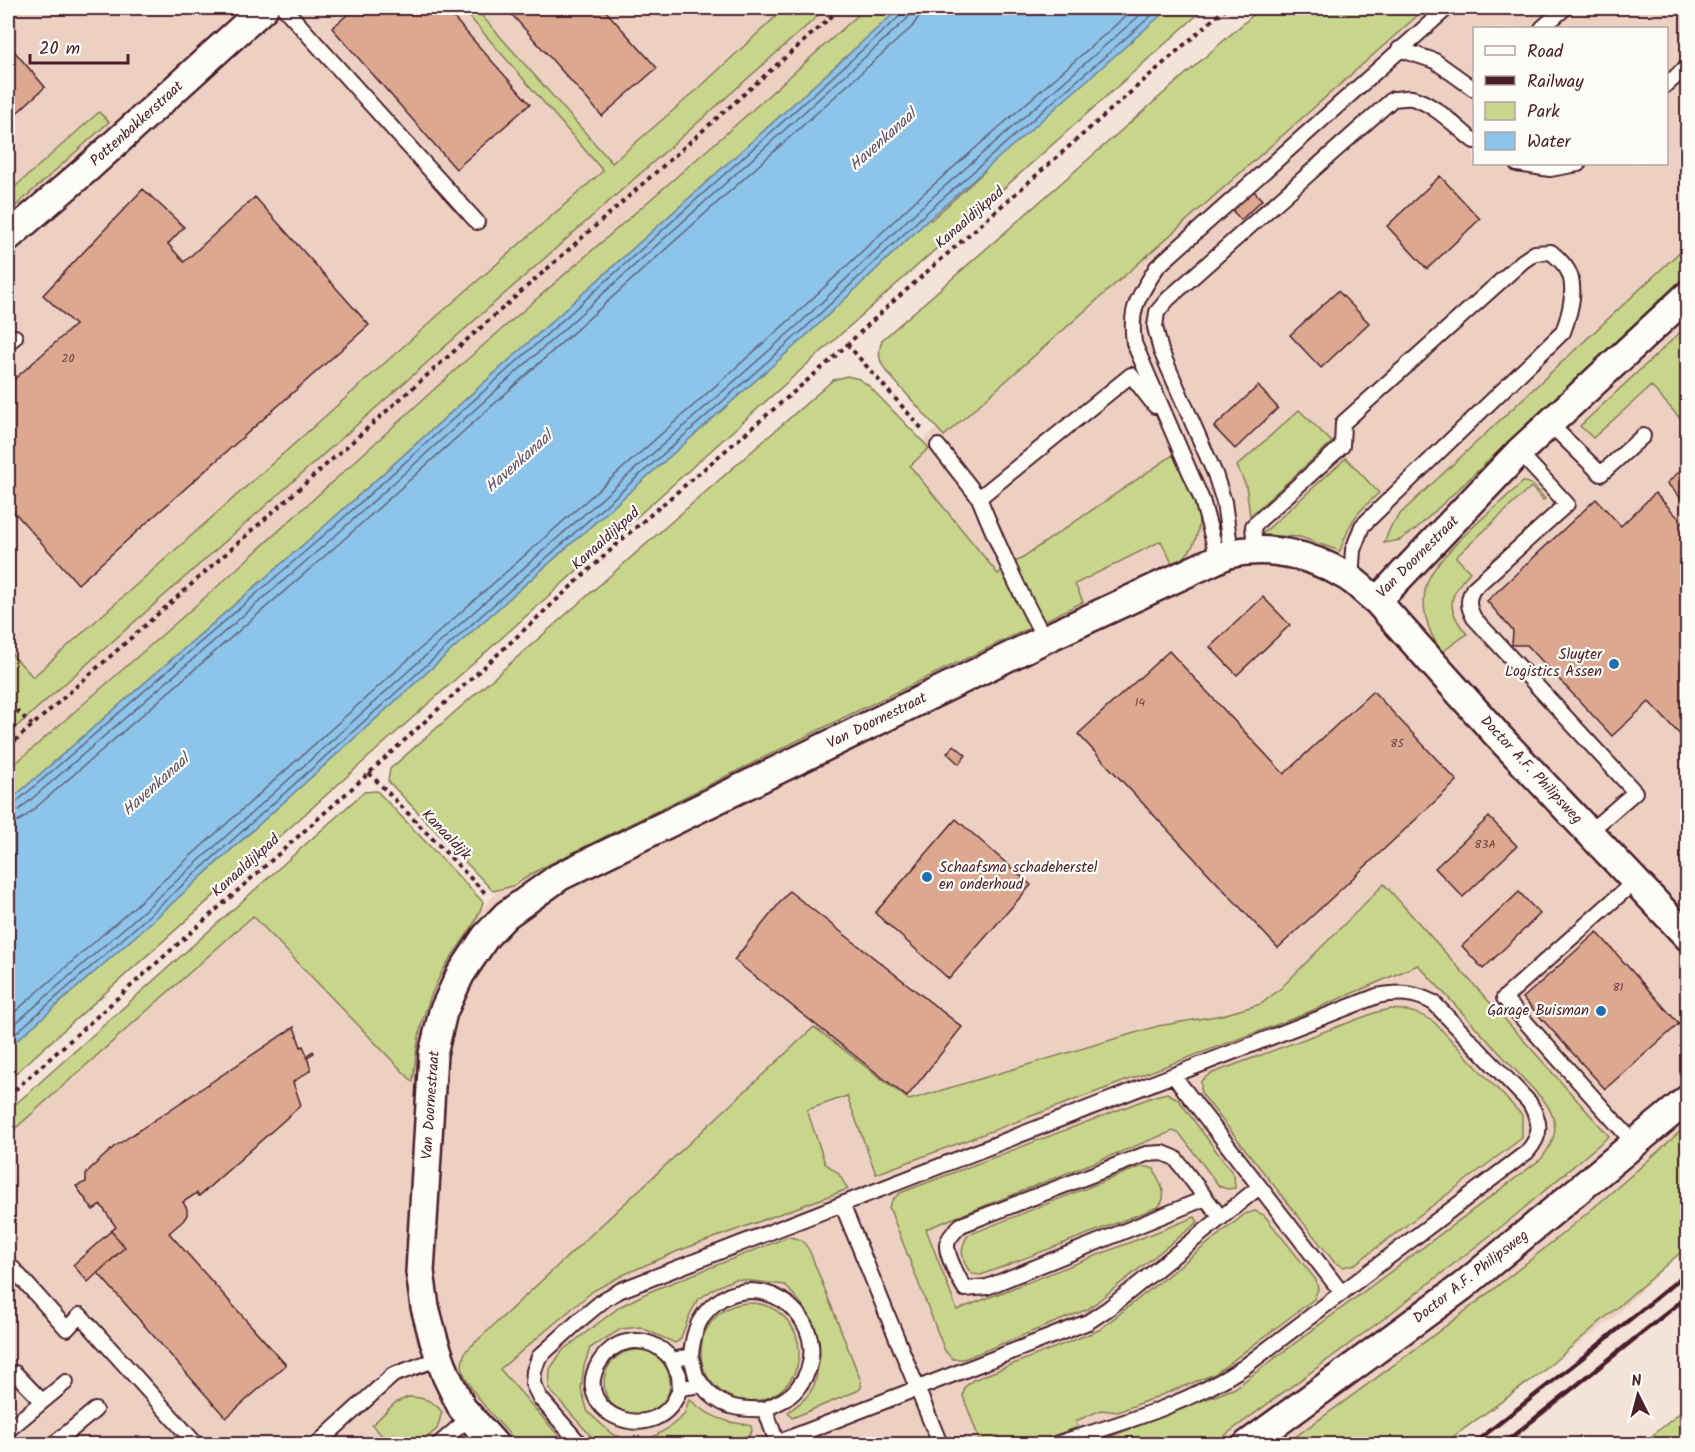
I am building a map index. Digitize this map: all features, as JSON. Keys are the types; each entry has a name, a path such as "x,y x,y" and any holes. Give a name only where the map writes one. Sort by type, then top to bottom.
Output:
{"street":[{"name":"Pottenbakkerstraat","path":"8,237 96,161 264,8"},
{"name":"Van Doornestraat","path":"494,1444 462,1408 440,1359 425,1307 420,1272 433,1054 442,1012 460,975 486,936 506,915 559,877 1237,543 1314,559 1347,576 1377,602 1519,452 1688,295"},
{"name":"Doctor A.F. Philipsweg","path":"1377,602 1499,737 1688,937"},
{"name":"Doctor A.F. Philipsweg","path":"1248,1444 1463,1286 1688,1099"}],"lane":[{"path":"284,8 477,222"},
{"path":"1237,543 1202,500 1134,343 1131,322 1136,301 1157,267 1447,8"},
{"path":"1543,27 1565,8"},
{"path":"1400,49 1435,61 1473,88"},
{"path":"1668,83 1688,66"},
{"path":"1237,543 1215,474 1161,351 1155,327 1157,312 1168,299 1393,99 1409,98 1421,102 1473,140"},
{"path":"1546,166 1562,165"},
{"path":"1237,543 1342,446 1343,423 1523,261 1535,253 1551,252 1567,268 1571,286 1572,310 1563,332 1362,526 1353,550 1351,580"},
{"path":"979,498 1131,375 1168,422"},
{"path":"1549,423 1601,474 1643,436"},
{"path":"938,446 979,498 1000,551 1045,639"},
{"path":"1519,452 1566,504 1473,589 1469,597 1469,608 1474,618 1635,792 1589,832"},
{"path":"1634,1143 1504,998 1635,881"},
{"path":"580,1444 540,1398 533,1383 534,1371 539,1357 605,1299 621,1290 1377,996 1406,993 1421,996 1434,1003 1529,1102 1536,1115 1538,1126 1537,1141 1527,1152 1244,1367 1212,1387 1138,1418 1056,1444"},
{"path":"1173,1075 1342,1293"},
{"path":"1206,1198 987,1287 965,1289 948,1254 947,1244 952,1233 961,1225 1146,1154 1163,1153 1175,1158 1206,1198 1221,1218"},
{"path":"765,1409 776,1444 1088,1322 1109,1308 1259,1187"},
{"path":"842,1204 940,1444"},
{"path":"8,1263 67,1329 80,1315 196,1444"},
{"path":"750,1291 770,1293 786,1302 800,1315 808,1332 811,1351 808,1370 799,1386 784,1401 765,1409 744,1410 724,1405 708,1392 696,1376 691,1356 693,1335 702,1316 715,1302 732,1294 750,1291"},
{"path":"640,1341 654,1344 666,1351 672,1360 679,1375 680,1388 676,1402 669,1413 657,1423 643,1427 628,1427 602,1412 595,1398 593,1383 596,1368 603,1355 627,1342 640,1341"},
{"path":"672,1360 691,1356"},
{"path":"317,1444 393,1375 440,1359"},
{"path":"8,1379 15,1373 42,1401"},
{"path":"8,1430 66,1382"},
{"path":"680,1388 702,1385"},
{"path":"54,1444 95,1410"},
{"path":"439,1444 470,1417"}],"path":[{"path":"8,747 840,8"},
{"name":"Kanaaldijkpad","path":"8,1096 369,772 627,535 847,344 886,307 1226,8"},
{"path":"847,344 938,446"},
{"path":"8,677 10,704 32,725"},
{"name":"Kanaaldijk","path":"369,772 506,915"}],"shaded area":[{"path":"8,8 900,8 327,524 8,802"},
{"path":"1413,8 1687,8 1687,1245 1609,1322 1440,1444 8,1444 8,1126 261,899 422,1004 460,937 508,878 1002,641 992,574 896,464"}],"green space":[{"path":"462,8 475,8 612,163 698,89 785,8 827,8 8,734 8,650 33,677 603,171"},
{"path":"866,8 900,8 327,524 8,802 8,770 218,586 462,364"},
{"path":"1169,8 1205,8 8,1080 8,1048 808,334 929,219 931,220 984,170"},
{"path":"1261,8 1426,8 944,436 886,371 879,356 882,340"},
{"path":"99,112 109,122 8,213 8,193"},
{"path":"1687,245 1687,274 1417,528 1400,540 1384,543 1391,526 1401,513"},
{"path":"1687,326 1687,426 1651,386 1593,438 1580,426"},
{"path":"847,376 859,379 869,386 929,448 910,466 998,574 1173,455 1197,507 1199,519 1193,546 1185,556 1172,563 1161,541 1075,584 1083,602 845,717 540,869 513,886 493,891 388,781 390,769 833,380"},
{"path":"1299,410 1332,442 1250,516 1246,486 1237,466"},
{"path":"1346,458 1379,493 1354,519 1340,551 1300,537 1261,535"},
{"path":"1523,482 1533,485 1545,499 1543,500 1531,487 1456,557 1470,572 1457,588 1452,603 1455,617 1467,634 1442,652 1428,626 1424,607 1429,578 1458,541"},
{"path":"377,791 483,902 476,920 443,970 430,998 416,1052 413,1082 253,916 8,1135 8,1111 364,792"},
{"path":"1384,884 1609,1136 1511,1219 1386,1317 1213,1444 1091,1444 1235,1388 1541,1159 1553,1138 1555,1124 1545,1102 1418,965 1297,1017 876,1174 847,1096 807,1110 825,1163 838,1173 848,1189 678,1251 623,1275 593,1291 500,1369 566,1444 519,1444 470,1386 462,1366 465,1352 814,1027 909,1100 1158,1026 1222,1015 1261,1004 1281,988"},
{"path":"1391,1009 1414,1013 1435,1023 1522,1115 1522,1138 1355,1264 1344,1267 1335,1263 1201,1093 1201,1081 1210,1074 1377,1012"},
{"path":"1167,1093 1178,1099 1234,1175 1235,1188 1227,1189 1219,1186 1180,1134 1173,1131 926,1229 957,1310 1195,1217 1198,1222 1088,1309 964,1359 953,1359 945,1351 889,1207 893,1199 900,1193"},
{"path":"1687,1125 1687,1247 1541,1373 1443,1444 1285,1444 1389,1369 1542,1251"},
{"path":"1140,1167 1154,1169 1161,1184 1163,1198 1158,1207 981,1275 972,1274 965,1265 962,1250 968,1235"},
{"path":"1255,1211 1264,1215 1316,1280 1318,1289 1314,1299 1215,1374 1118,1412 1101,1410 1076,1421 1078,1427 1030,1444 981,1444 963,1396 965,1387 973,1380 1099,1330 1245,1214"},
{"path":"788,1237 801,1241 810,1252 861,1381 861,1388 857,1391 792,1418 788,1412 806,1397 816,1378 817,1352 811,1319 785,1285 735,1279 715,1288 698,1300 680,1340 675,1343 640,1327 621,1329 590,1348 584,1366 581,1389 588,1412 612,1434 627,1439 653,1437 667,1429 684,1415 689,1399 716,1417 751,1426 752,1431 749,1435 724,1444 598,1444 549,1389 550,1369 563,1350 621,1306 651,1291"},
{"path":"750,1303 769,1307 785,1317 795,1333 799,1352 795,1371 785,1387 769,1397 750,1401 731,1397 715,1387 705,1371 701,1352 705,1333 715,1317 731,1307"},
{"path":"637,1350 650,1353 660,1360 667,1370 670,1383 667,1396 660,1406 650,1413 637,1416 624,1413 614,1406 607,1396 604,1383 607,1370 614,1360 624,1353"},
{"path":"408,1397 427,1400 439,1408 442,1412 437,1429 419,1444 390,1444 372,1425 395,1403"},
{"path":"1687,1407 1687,1444 1642,1444"}],"water":[{"name":"Havenkanaal","path":"900,8 1169,8 929,219 808,334 8,1048 8,802 327,524"}],"building":[{"path":"355,8 445,8 530,104 456,169 332,28"},
{"path":"506,8 603,8 657,68 602,116"},
{"path":"8,44 45,87 8,121"},
{"path":"1440,176 1480,219 1427,269 1387,226"},
{"path":"143,189 184,227 168,244 184,262 255,197 369,325 78,584 8,505 8,385 75,325 43,295"},
{"path":"1253,190 1262,200 1241,220 1231,209"},
{"path":"1338,291 1369,323 1321,368 1290,335"},
{"path":"1258,386 1278,408 1235,449 1214,427"},
{"path":"1688,464 1688,506 1667,483"},
{"path":"1655,493 1688,528 1688,743 1649,702 1612,736 1527,645 1512,645 1513,631 1487,601 1596,499 1621,526"},
{"path":"1263,597 1290,625 1237,675 1210,647"},
{"path":"1169,651 1284,774 1373,691 1457,781 1278,948 1078,734"},
{"path":"954,745 966,755 959,764 947,753"},
{"path":"1489,817 1517,846 1463,897 1435,868"},
{"path":"956,819 1031,885 949,979 875,913"},
{"path":"789,891 962,1027 907,1097 734,960"},
{"path":"1519,892 1540,914 1483,969 1462,946"},
{"name":"Garage Buisman","path":"1597,932 1679,1024 1605,1089 1523,998"},
{"path":"294,1027 301,1047 303,1046 307,1055 313,1051 314,1053 307,1057 311,1070 293,1082 301,1105 199,1196 197,1193 183,1202 187,1215 169,1233 286,1365 226,1418 98,1273 125,1247 111,1231 116,1227 101,1205 93,1210 76,1186 86,1182 86,1174 90,1169 114,1147"},
{"path":"111,1231 125,1247 88,1282 73,1265"}],"railway":[{"path":"1473,1444 1688,1272"},
{"path":"1503,1444 1688,1296"}],"place":[{"name":"Sluyter Logistics Assen","path":"1614,664"},
{"name":"Schaafsma schadeherstel en onderhoud","path":"927,877"},
{"name":"Garage Buisman","path":"1601,1011"}]}
